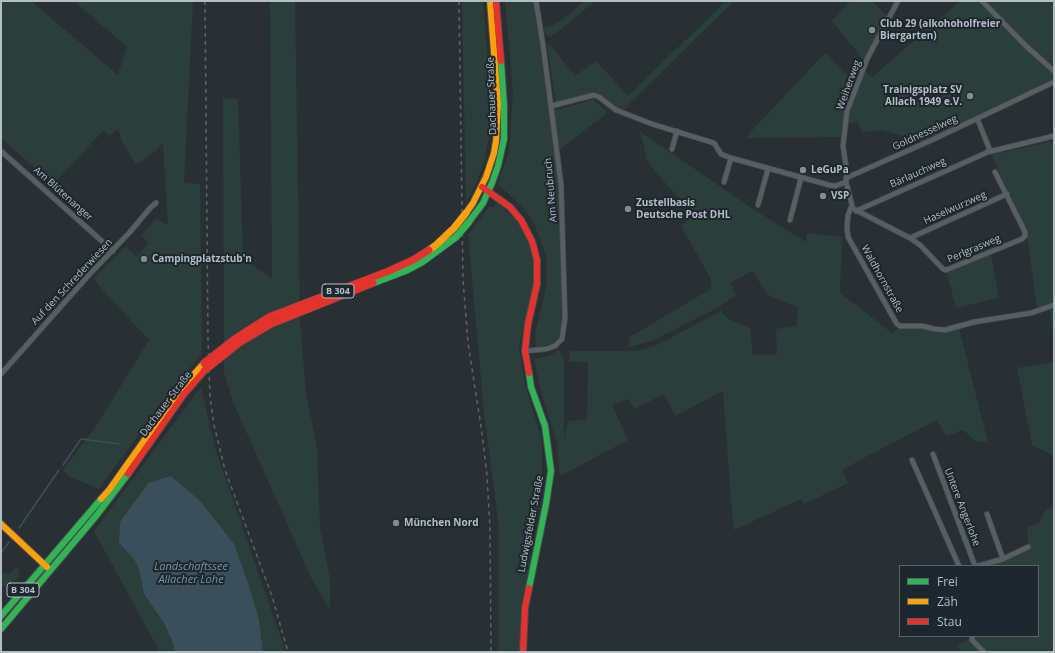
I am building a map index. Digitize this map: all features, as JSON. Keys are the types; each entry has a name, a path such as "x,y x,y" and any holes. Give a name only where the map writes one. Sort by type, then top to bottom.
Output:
{"main road":[{"name":"Dachauer Straße","path":"1,629 51,571 114,493 180,390 236,338 269,317 389,271 413,260 436,245 454,228 466,213 482,187 487,175 494,153 497,128 498,104 490,1"},
{"name":"Dachauer Straße","path":"205,367 239,343 271,324 407,270 422,262 456,237 476,214 489,191 498,166 504,139 504,106 496,1"},
{"name":"Ludwigsfelder Straße","path":"482,187 510,207 521,220 528,231 536,251 538,274 528,324 525,351 531,387 545,426 551,471 526,604 523,652"},
{"name":"Dachauer Straße","path":"1,616 109,490 151,435"},
{"path":"1,524 51,571"}],"street":[{"name":"Am Neubruch","path":"525,351 546,349 555,346 562,339 565,318 562,184 536,1"},
{"name":"Weiherweg","path":"853,208 846,180 847,173 843,146 848,110 868,57 898,1"},
{"path":"982,1 1026,46 1054,71"},
{"name":"Goldnesselweg","path":"731,158 835,186 1054,82"},
{"path":"551,106 594,95 616,110 652,124 714,143 721,154 731,158 724,182"},
{"path":"977,118 988,148 988,152"},
{"path":"672,149 677,131"},
{"name":"Bärlauchweg","path":"853,208 988,152 1054,136"},
{"name":"Am Blütenanger","path":"1,151 113,251"},
{"path":"758,205 768,169"},
{"path":"995,172 1007,194"},
{"path":"790,220 802,178"},
{"name":"Perlgrasweg","path":"853,208 910,238 920,245 943,269 946,270 1022,239 1025,236 1025,232 1007,194"},
{"name":"Haselwurzweg","path":"910,238 1007,194"},
{"name":"Auf den Schrederwiesen","path":"1,374 156,203"},
{"name":"Waldhornstraße","path":"853,208 848,215 848,237 894,319 900,326 922,326 945,330 974,322 1031,313 1054,305"},
{"name":"Untere Angerlohe","path":"933,454 976,565"},
{"path":"912,460 959,565"},
{"name":"Untere Angerlohe","path":"987,514 1003,559"},
{"name":"Untere Angerlohe","path":"980,565 1003,559 1028,547"},
{"path":"972,637 972,640 984,652"}],"green space":[{"path":"1,1 31,1 118,75 127,47 74,1 193,1 184,183 200,184 202,354 175,385 99,489 68,476 63,470 98,423 149,340 93,279 126,246 136,257 149,243 141,235 156,219 168,225 163,143 156,151 139,163 135,163 122,142 119,131 117,129 111,135 104,130 53,184 1,138"},
{"path":"270,1 295,1 300,321 306,393 317,448 320,528 330,579 330,609 313,582 233,402 224,372 223,98 238,99 243,259 272,278"},
{"path":"462,1 483,1 490,85 491,127 484,162 476,184 466,203"},
{"path":"505,1 533,1 549,105 558,110 594,99 607,113 556,152 562,263 562,330 554,344 536,347 535,334 546,288 547,258 534,223 523,208 498,184 509,151 513,92"},
{"path":"584,1 595,1 559,31 549,37 544,32 544,28 552,26 563,19"},
{"path":"726,1 734,1 622,111 595,91 556,103 547,44 550,44 575,76 596,61 628,96"},
{"path":"851,1 872,1 888,17 866,63 832,21"},
{"path":"960,1 1054,1 1054,81 920,144 920,141 882,130 862,132 857,121 844,125 842,137 745,138 825,53 858,85 863,70 872,77"},
{"path":"639,131 756,211 806,242 807,233 842,237 840,293 892,333 897,329 925,328 942,333 959,328 988,443 976,441 963,430 946,436 937,420 842,470 848,483 804,504 801,499 734,530 723,391 675,416 664,394 634,409 628,399 612,405 628,440 560,476 557,444 539,385 534,359 550,355 559,350 564,359 564,440 568,421 587,420 588,362 569,362 570,351 638,351 657,345 721,311 727,318 750,328 753,355 777,354 776,329 797,326 798,307 768,295 752,271 730,283 736,295 719,307 652,341 629,347 628,338 711,289 711,279 681,226 695,214 668,186 647,161 643,141"},
{"path":"1054,141 1054,345 1049,306 1037,310 1028,240 992,155"},
{"path":"497,202 513,217 525,233 530,242 535,267 535,282 519,346 525,385 542,440 542,489 531,550 522,619 520,652 499,652 499,528 484,412 468,235 490,206 494,207"},
{"path":"991,254 999,298 956,308 947,273"},
{"path":"1054,362 1054,456 1032,445 1017,368"},
{"path":"201,387 215,448 285,652 263,652 259,620 171,476 148,483 120,522 119,543 134,559 139,569 144,594 164,623 175,652 160,652 94,531"},
{"path":"1054,506 1054,652 960,652 958,646 970,639 970,637 1039,637 1039,565 992,565 1029,547 1027,529 1039,522 1046,510"},
{"path":"17,567 20,572 18,578 1,588 1,575 5,573 9,574"}],"water":[{"name":"Landschaftssee Allacher Lohe","path":"171,476 201,502 234,544 259,620 263,652 175,652 164,623 144,594 139,569 134,559 119,543 120,522 148,483"}],"waterway":[{"path":"63,465 81,439 120,444"},
{"path":"19,528 59,470"},
{"path":"1,553 9,542"}],"railway":[{"path":"205,1 208,341 210,397 214,425 225,470 272,596 288,652"},
{"path":"459,1 463,280 468,343 487,476 490,528 491,652"}],"traffic: fast":[{"path":"468,223 483,203 492,183 498,166 504,139 504,106 501,61"},
{"path":"373,283 407,270 422,262 456,237 468,223"},
{"path":"529,373 531,387 545,426 551,471 529,588"},
{"path":"1,629 96,516 128,474"},
{"path":"1,616 101,499"}],"traffic: slow":[{"path":"466,213 473,203 486,177 494,153 496,141 498,104 490,1"},
{"path":"429,250 454,228 466,213"},
{"path":"101,499 180,390 204,363"},
{"path":"1,524 47,567"}],"traffic: jam":[{"path":"496,1 501,61"},
{"path":"482,187 510,207 521,220 532,241 537,260 537,284 528,324 525,351 529,373"},
{"path":"204,363 236,338 269,317 389,271 413,260 429,250"},
{"path":"205,370 239,343 271,324 373,283"},
{"path":"128,474 184,394 205,370"},
{"path":"523,652 525,608 529,588"}],"place":[{"name":"Club 29 (alkohoholfreier Biergarten)","path":"872,30"},
{"name":"Trainigsplatz SV Allach 1949 e.V.","path":"970,96"},
{"name":"LeGuPa","path":"803,170"},
{"name":"VSP","path":"823,196"},
{"name":"Zustellbasis Deutsche Post DHL","path":"628,209"},
{"name":"Campingplatzstub'n","path":"144,259"},
{"name":"München Nord","path":"396,523"}]}
